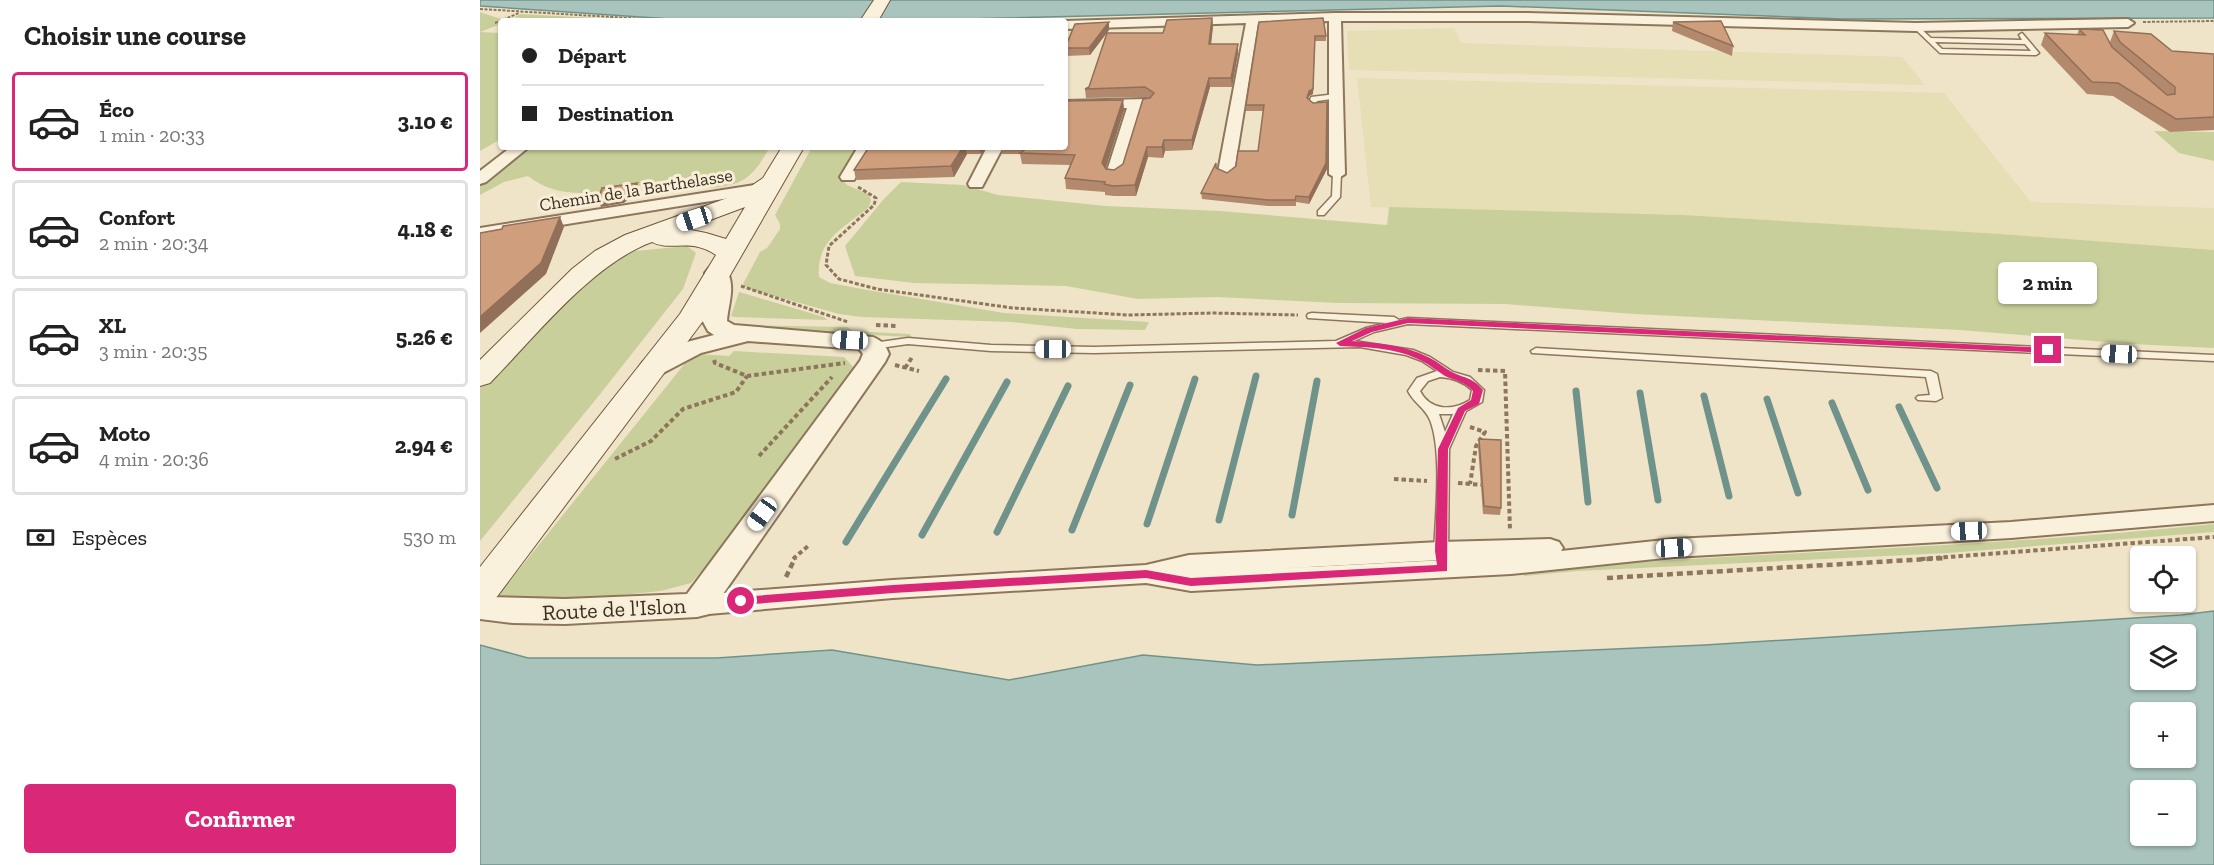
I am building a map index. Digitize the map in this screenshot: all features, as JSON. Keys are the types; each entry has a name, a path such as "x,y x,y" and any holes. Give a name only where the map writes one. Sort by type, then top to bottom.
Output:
{"main road":[{"path":"871,18 882,0"},
{"path":"483,601 515,550 728,271 767,186 791,150"},
{"path":"480,377 581,274 614,250 657,231 737,203 767,186"},
{"path":"614,250 662,238 688,237 711,240 728,271"}],"street":[{"path":"1068,25 1133,28 1253,19 1528,17 1916,27 2096,27 2128,23"},
{"path":"1335,18 1337,174"},
{"path":"1226,172 1253,19"},
{"path":"1068,105 1141,103 1114,174"},
{"path":"480,179 517,150"},
{"path":"848,177 864,150"},
{"path":"976,184 993,150"},
{"name":"Chemin de la Barthelasse","path":"480,233 767,186"},
{"path":"728,271 714,320 717,326 728,332 864,342 861,350"},
{"path":"652,368 709,342 750,334"},
{"name":"Route de l'Islon","path":"483,601 548,613 696,605 861,350"},
{"path":"696,605 893,589 1146,574 1191,582 1442,560 1511,565 1674,548 2011,530 2214,513"}],"lane":[{"path":"1916,27 1940,51 2036,53 2022,35"},
{"path":"1929,40 2027,42"},
{"path":"1313,104 1314,99 1318,97 1336,96"},
{"path":"1321,213 1336,197 1337,174"},
{"path":"1311,316 2214,358"},
{"path":"1340,343 1370,330 1408,321"},
{"path":"861,350 908,341 991,348 1084,350 1340,343 1377,345 1409,352 1426,359 1450,375 1468,380 1478,390 1476,402 1461,410 1430,408"},
{"path":"1536,351 1931,374 1936,398 1922,398"},
{"path":"1442,560 1443,449 1437,423 1430,408 1416,397 1414,391 1416,385 1429,376 1450,375"},
{"path":"1443,449 1461,410"}],"path":[{"path":"480,9 619,18"},
{"path":"508,18 520,13"},
{"path":"2128,23 2214,21"},
{"path":"848,177 849,182 876,198 874,205 866,214 845,229 830,246 826,265 839,279 878,289 1036,310 1128,315 1212,313 1311,316"},
{"path":"728,271 861,350 905,368 919,371"},
{"path":"905,368 918,349"},
{"path":"713,356 715,363 747,376 855,362 861,350"},
{"path":"759,456 827,380 836,374"},
{"path":"605,462 651,441 683,409 736,392 747,376"},
{"path":"1455,424 1485,432 1476,446 1470,484 1486,485"},
{"path":"1395,479 1427,481"},
{"path":"1497,486 1508,486 1510,539"},
{"path":"1597,578 1971,556 2214,537"},
{"path":"782,587 793,559 808,546"}],"shaded area":[{"path":"1454,28 1461,43 1902,57 1925,85 1349,70 1347,31"},
{"path":"1357,78 1944,93 2031,202 2214,208 2214,250 2001,234 1684,215 1371,207"}],"green space":[{"path":"480,12 498,18 498,25 480,32"},
{"path":"521,14 594,18 522,18 514,17"},
{"path":"480,32 498,33 498,141 480,151"},
{"path":"2154,131 2214,132 2214,161 2179,153"},
{"path":"507,150 768,150 748,177 737,183 714,188 669,182 578,193 544,186 528,176 504,182 480,195 480,174"},
{"path":"810,150 858,150 843,180 847,185 868,194 871,200 869,207 841,229 827,244 819,264 819,277 830,283 1004,313 1149,322 1145,330 1077,329 1011,322 861,317 839,314 749,289 743,284 760,252 767,248 780,229 775,215"},
{"path":"901,182 963,185 998,195 1106,206 1220,211 1387,225 1389,207 1684,215 2001,234 2214,250 2214,348 2131,344 1960,330 1634,314 1505,304 1338,303 1217,297 1138,299 1066,286 914,283 855,276 845,246"},
{"path":"687,246 696,253 683,289 480,541 480,388 572,295 615,259 635,251"},
{"path":"739,292 824,317 827,320 734,317 731,316"},
{"path":"732,325 848,327 852,331 909,334 912,337 742,329"},
{"path":"734,351 844,357 855,369 715,556 691,583 661,591 553,602 497,597 686,362 697,354 729,356"},
{"path":"2214,524 2214,532 1948,553 1578,571 1524,576 1524,570 2042,539"}],"water":[{"path":"480,0 2214,0 2214,18 1843,19 1501,6 1006,18 655,18 480,6"},
{"path":"2214,611 2214,865 480,865 480,645 528,658 717,658 832,650 1009,680 1143,655 1257,665 1705,645"}],"building":[{"path":"1212,18 1209,44 1238,44 1231,78 1209,78 1192,140 1164,140 1162,147 1147,147 1135,185 1113,186 1104,184 1105,182 1065,178 1075,155 1020,153 1024,150 1068,150 1068,101 1123,100 1102,163 1106,169 1114,170 1123,164 1143,99 1150,98 1154,93 1145,87 1085,89 1089,87 1107,33 1163,33 1167,20"},
{"path":"1323,18 1326,36 1315,36 1313,89 1309,91 1307,98 1313,103 1327,102 1326,163 1309,197 1296,196 1295,200 1268,200 1201,193 1216,163 1216,168 1227,173 1236,166 1238,151 1258,151 1264,105 1246,105 1259,22"},
{"path":"1721,21 1733,46 1673,22"},
{"path":"1109,22 1089,48 1068,48 1068,41 1075,24"},
{"path":"2079,29 2103,30 2112,47 2167,95 2175,94 2175,87 2120,42 2114,31 2151,34 2172,51 2214,54 2214,117 2176,119 2118,83 2092,82 2045,33 2085,35"},
{"path":"867,150 961,150 951,166 854,170"},
{"path":"637,183 621,197 598,200 602,188"},
{"path":"560,217 541,263 480,317 480,233 502,229 503,226"},
{"path":"1479,439 1501,440 1501,508 1484,506"}],"waterway":[{"path":"1219,520 1256,376"},
{"path":"846,542 946,379"},
{"path":"1147,524 1195,379"},
{"path":"1292,515 1317,381"},
{"path":"922,535 1007,382"},
{"path":"1072,530 1130,385"},
{"path":"997,532 1068,386"},
{"path":"1576,391 1588,502"},
{"path":"1640,393 1658,500"},
{"path":"1704,396 1729,496"},
{"path":"1767,399 1798,493"},
{"path":"1832,403 1868,490"},
{"path":"1899,407 1937,488"}],"route":[{"path":"741,601 893,589 1146,574 1191,582 1443,569 1440,551 1443,449 1461,410 1476,402 1478,390 1468,380 1450,375 1426,359 1409,352 1377,345 1340,343 1370,330 1408,321 2048,350"}]}
